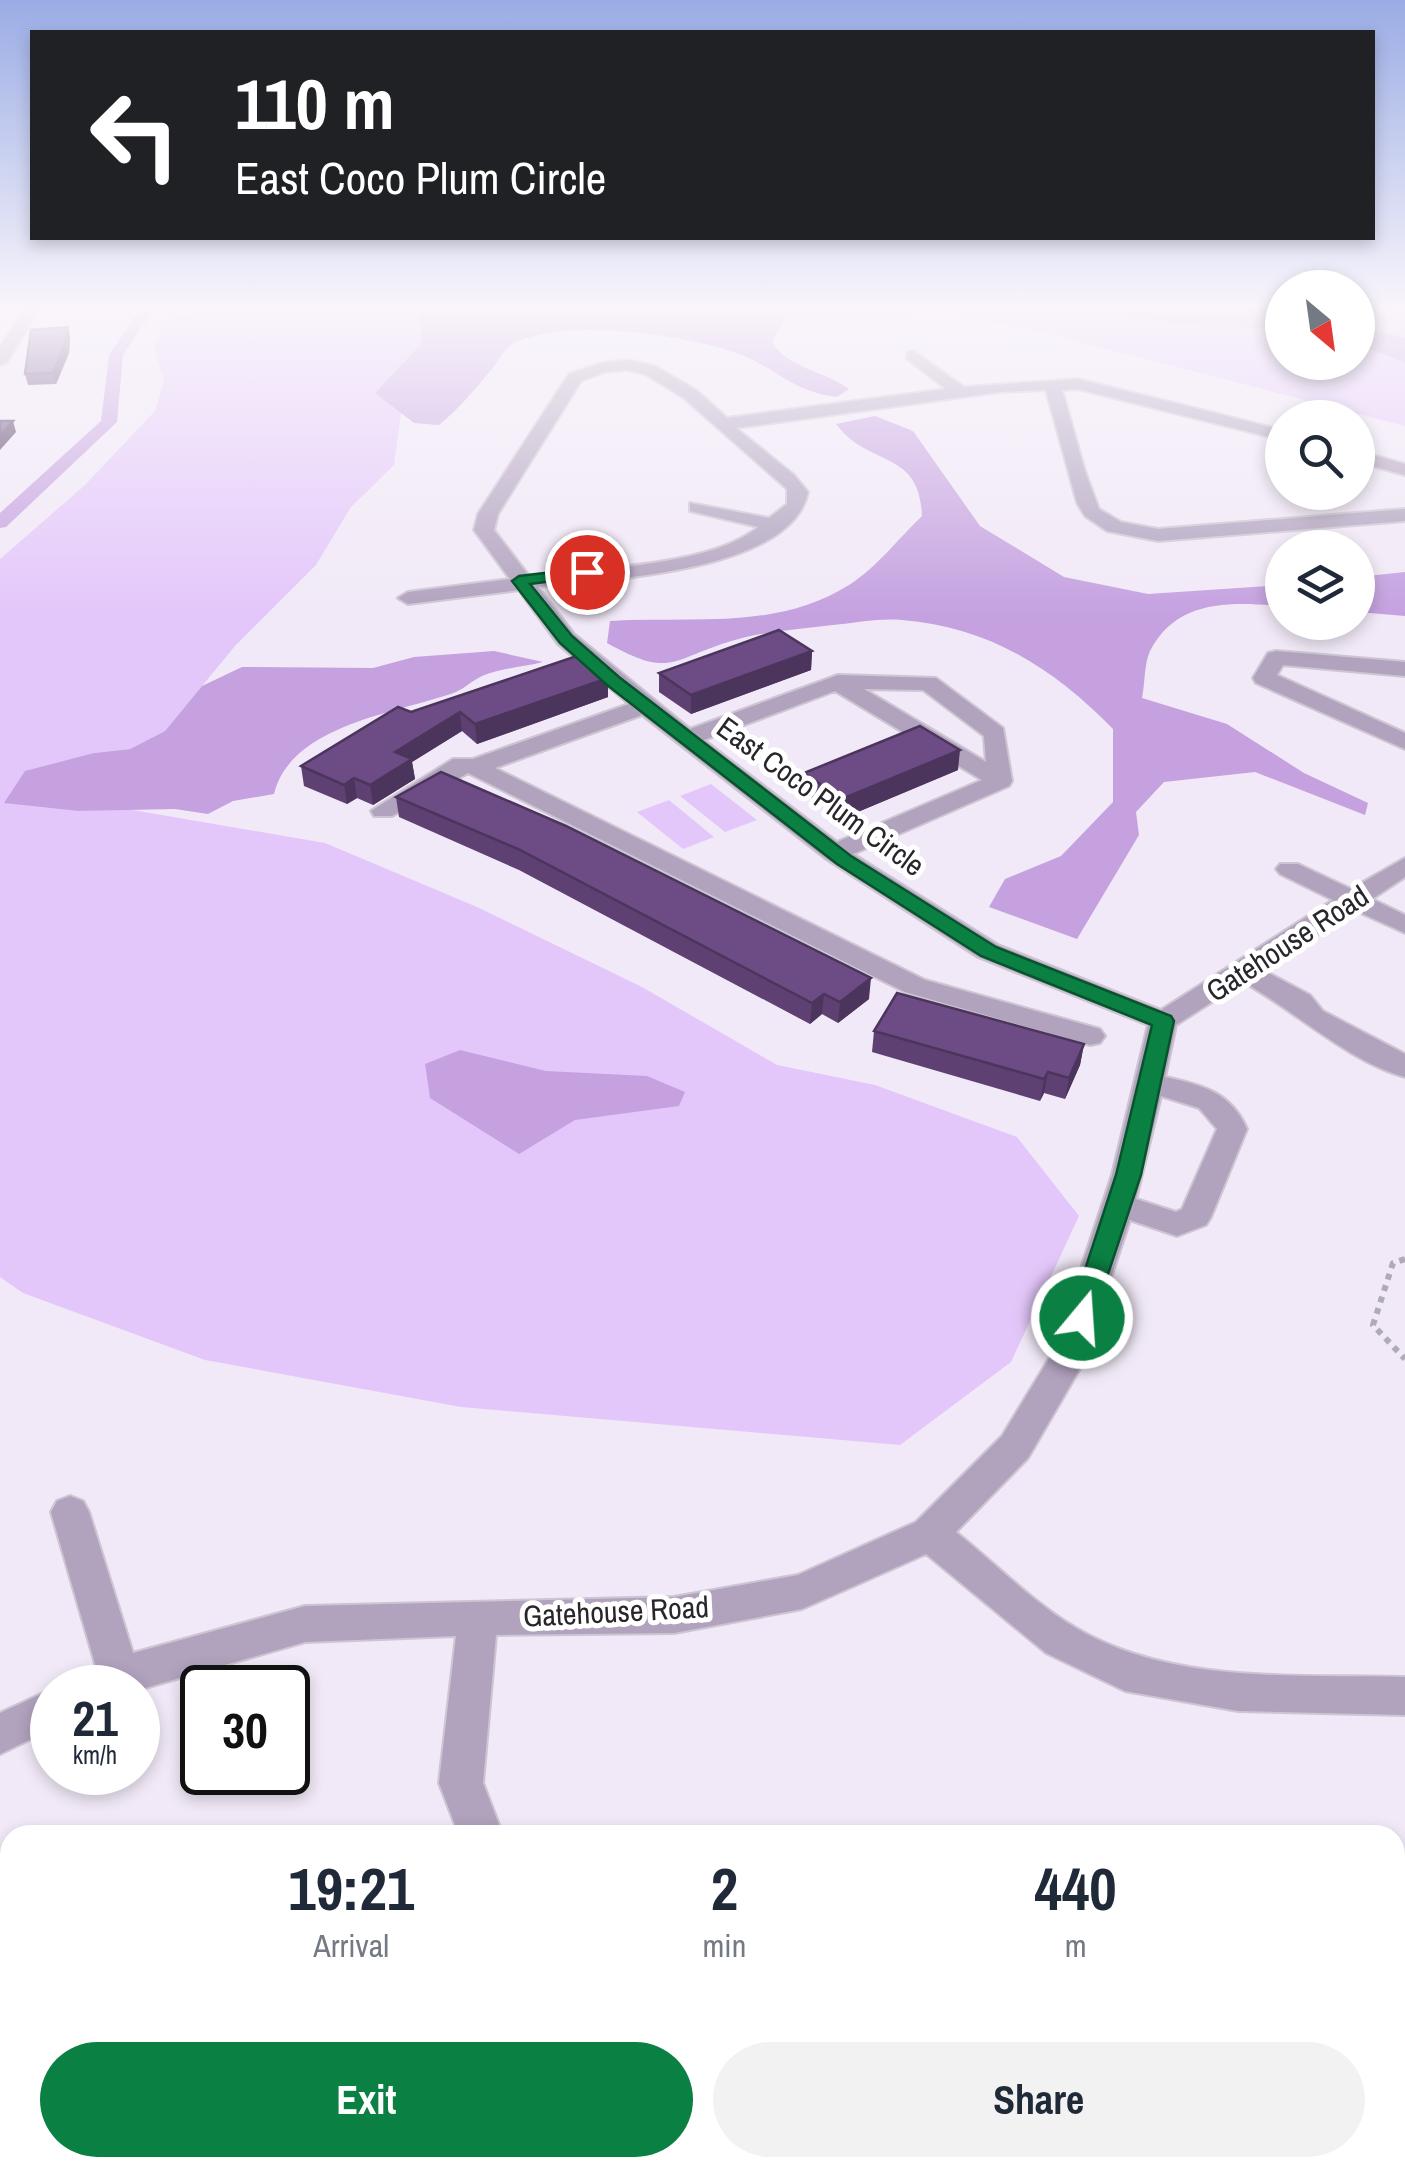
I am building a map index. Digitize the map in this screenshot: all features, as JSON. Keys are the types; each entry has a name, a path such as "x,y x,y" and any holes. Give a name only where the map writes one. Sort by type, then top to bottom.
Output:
{"street":[{"name":"East Coco Plum Circle","path":"554,411 488,514 484,530 566,640 834,853 988,951 1163,1021"},
{"name":"East Coco Plum Circle","path":"712,411 724,424"},
{"path":"724,424 823,411"},
{"path":"1060,411 1089,509 1108,524 1129,532 1158,535 1405,514"},
{"path":"1189,411 1265,431"},
{"path":"408,598 695,561 751,543 796,506 799,492 724,424"},
{"path":"1375,461 1405,470"},
{"path":"697,507 774,525"},
{"path":"1405,669 1276,658 1264,678 1405,742"},
{"path":"838,682 1000,780"},
{"path":"688,738 838,682 928,683 995,733 1000,780"},
{"path":"475,768 646,706"},
{"path":"383,812 461,764 475,768 900,979 1090,1036"},
{"path":"834,853 1000,780"},
{"name":"Gatehouse Road","path":"160,1666 304,1624 674,1614 802,1592 930,1534 1015,1448 1070,1356 1119,1206 1163,1021 1405,866"},
{"path":"1289,869 1405,926"},
{"path":"970,1002 1017,963"},
{"path":"1244,971 1300,1002 1313,1017 1405,1067"},
{"path":"1300,1002 1330,1004 1405,1043"},
{"path":"1119,1206 1177,1224 1194,1218 1232,1129 1228,1116 1215,1101 1149,1083"},
{"path":"70,1512 103,1665"},
{"path":"930,1534 1060,1640 1125,1672 1238,1692 1405,1696"},
{"path":"477,1825 461,1783 478,1617"},
{"path":"0,1734 30,1719"}],"path":[{"path":"1405,1260 1392,1263 1373,1325 1405,1359"}],"shaded area":[{"path":"155,411 401,412 394,465 351,507 316,565 235,646 165,731 130,749 94,753 79,811 127,809 325,843 477,907 642,987 777,1065 875,1085 1017,1137 1079,1216 1011,1362 900,1445 461,1407 205,1360 23,1293 0,1277 0,559 85,485"},
{"path":"398,411 454,411 439,425 414,423"},
{"path":"1375,411 1405,411 1405,426 1375,418"},
{"path":"875,416 913,431 980,526 1064,577 1148,594 1265,586 1265,605 1208,607 1175,621 1150,651 1142,698 1227,724 1304,773 1368,803 1365,815 1255,772 1164,782 1136,812 1139,835 1077,939 989,907 1005,879 1061,856 1113,802 1113,729 1067,687 1018,654 963,631 902,620 759,634 660,663 646,661 607,643 610,621 763,615 821,600 869,570 922,516 919,495 903,469 863,448 836,424"},
{"path":"1405,572 1405,616 1375,613 1375,575"},
{"path":"494,651 543,662 489,673 456,692 378,715 324,737 302,751 284,770 274,794 233,801 208,814 175,809 79,811 4,803 25,771 94,753 130,749 165,731 202,686 242,667 373,668 414,657"},
{"path":"711,784 757,820 725,832 680,796"},
{"path":"669,800 714,837 683,849 637,812"},
{"path":"460,1050 546,1071 647,1076 685,1092 679,1106 575,1120 519,1154 430,1098 425,1064"}],"building":[{"path":"0,421 13,421 0,435"},
{"path":"779,630 812,651 691,695 659,673"},
{"path":"577,656 608,678 475,724 460,712 395,752 412,759 370,785 354,778 344,785 301,766 398,707 411,712"},
{"path":"920,726 960,750 842,799 804,773"},
{"path":"441,772 566,826 871,978 840,1002 824,994 812,1003 518,849 396,797"},
{"path":"897,993 1084,1044 1069,1078 1048,1072 1044,1079 874,1031"}],"waterway":[{"path":"0,523 109,422 110,411"}],"route":[{"path":"587,572 519,581 566,640 613,681 844,860 988,951 1163,1021 1128,1175 1082,1318"}]}
